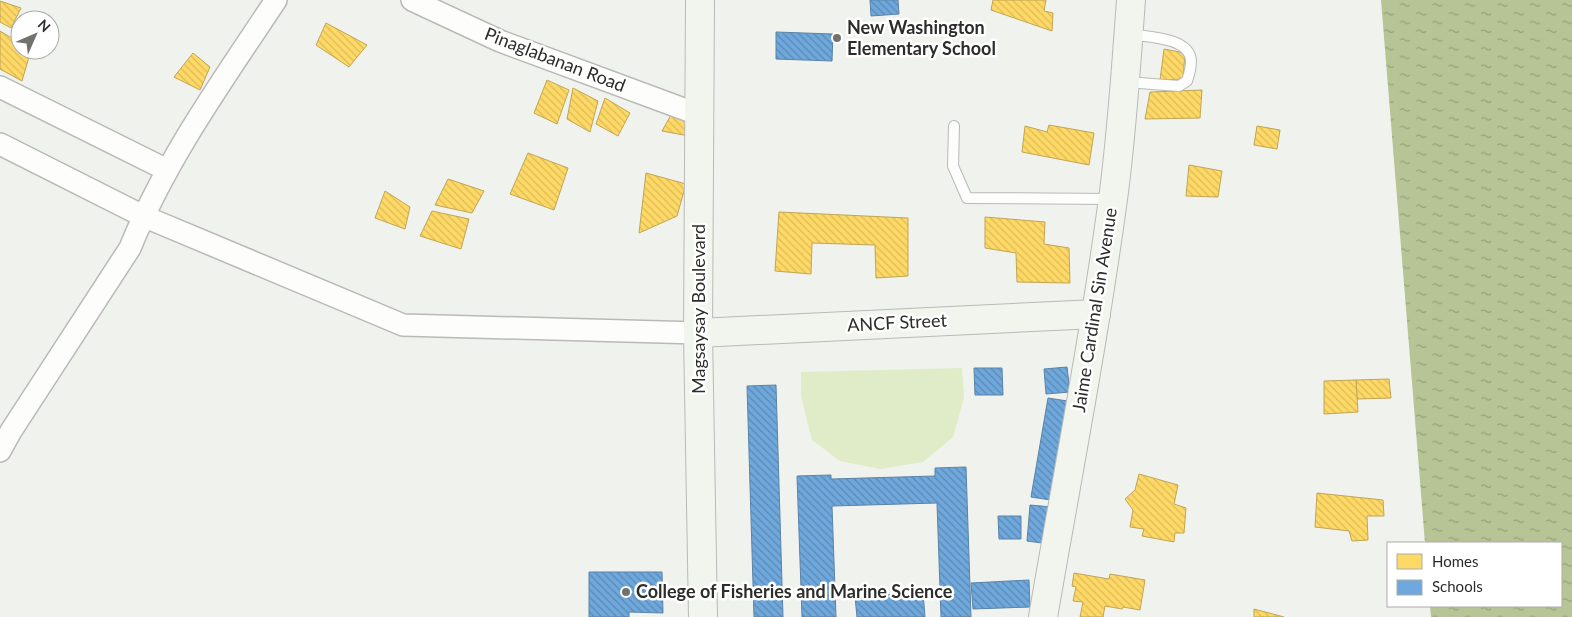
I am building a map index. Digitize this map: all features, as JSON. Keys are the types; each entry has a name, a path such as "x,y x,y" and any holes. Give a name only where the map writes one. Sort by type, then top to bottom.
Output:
{"main road":[{"name":"Magsaysay Boulevard","path":"700,0 698,333 703,617"},
{"name":"Jaime Cardinal Sin Avenue","path":"1043,617 1096,314 1113,199 1126,82 1131,0"},
{"name":"ANCF Street","path":"698,333 1096,314"}],"street":[{"path":"0,451 11,431 130,248 143,216 167,170 200,114 276,0"},
{"name":"Pinaglabanan Road","path":"412,0 500,41 700,115"},
{"path":"0,87 167,170"},
{"path":"0,144 143,216 403,325 698,333"}],"lane":[{"path":"1126,82 1179,86 1187,81 1191,61 1188,52 1173,41 1129,34"},
{"path":"954,126 953,166 967,198 1113,199"}],"shaded area":[{"path":"962,368 964,398 953,437 923,462 880,469 840,461 812,440 801,396 801,372"}],"water":[{"path":"1381,0 1572,0 1572,617 1431,617 1430,607 1562,607 1562,542 1425,542"}],"building: Homes":[{"path":"993,0 1046,0 1044,11 1053,13 1052,31 991,10"},
{"path":"0,1 21,8 20,10 10,10 10,27 0,22"},
{"path":"326,23 367,45 349,67 316,45"},
{"path":"0,31 10,37 10,60 28,60 22,81 0,69"},
{"path":"1164,49 1185,53 1183,79 1160,80"},
{"path":"193,53 210,67 200,90 174,77"},
{"path":"547,80 569,90 557,124 534,113"},
{"path":"573,88 598,101 590,132 567,119"},
{"path":"1202,90 1200,118 1145,119 1150,92"},
{"path":"605,98 630,113 618,136 596,124"},
{"path":"671,115 692,123 689,136 662,131"},
{"path":"1049,125 1094,133 1089,165 1022,152 1025,126 1047,132"},
{"path":"1257,126 1280,130 1277,149 1254,145"},
{"path":"528,153 568,168 554,210 510,194"},
{"path":"1189,165 1222,171 1218,197 1186,196"},
{"path":"646,173 686,184 677,216 639,233"},
{"path":"448,179 484,191 472,213 435,205"},
{"path":"385,191 410,207 405,229 375,218"},
{"path":"432,211 469,219 461,249 420,236"},
{"path":"779,212 908,218 908,276 876,278 875,245 812,243 811,274 775,271"},
{"path":"985,217 1045,222 1044,244 1069,248 1070,283 1017,282 1016,253 985,248"},
{"path":"1389,379 1391,398 1357,399 1356,380"},
{"path":"1356,380 1358,412 1324,414 1324,381"},
{"path":"1139,474 1178,485 1174,504 1186,508 1184,533 1175,533 1174,542 1142,536 1144,529 1130,527 1133,510 1125,499 1135,490"},
{"path":"1317,493 1383,500 1384,516 1367,516 1368,540 1352,541 1349,531 1315,527"},
{"path":"1074,573 1109,579 1110,574 1145,580 1140,610 1105,606 1103,617 1080,617 1083,602 1073,601 1076,587 1072,586"},
{"path":"1254,609 1284,617 1254,617"}],"building: Schools":[{"path":"870,0 898,0 899,14 871,16"},
{"path":"776,32 833,34 832,61 776,59"},
{"path":"1067,367 1070,392 1046,394 1044,369"},
{"path":"974,368 1002,368 1003,395 975,395"},
{"path":"776,385 783,617 754,617 747,386"},
{"path":"1048,398 1074,402 1057,501 1031,497"},
{"path":"966,467 971,617 941,617 937,503 832,506 836,617 802,617 797,476 831,475 831,479 935,476 935,468"},
{"path":"1030,505 1052,507 1049,544 1027,541"},
{"path":"998,516 1021,516 1021,539 999,539"},
{"name":"College of Fisheries and Marine Science","path":"589,572 662,572 663,613 629,612 629,617 589,617"},
{"path":"1029,580 1030,607 973,609 971,583"},
{"path":"923,592 925,617 857,617 855,597"}],"place":[{"name":"New Washington Elementary School","path":"837,38"},
{"name":"College of Fisheries and Marine Science","path":"626,592"}]}
